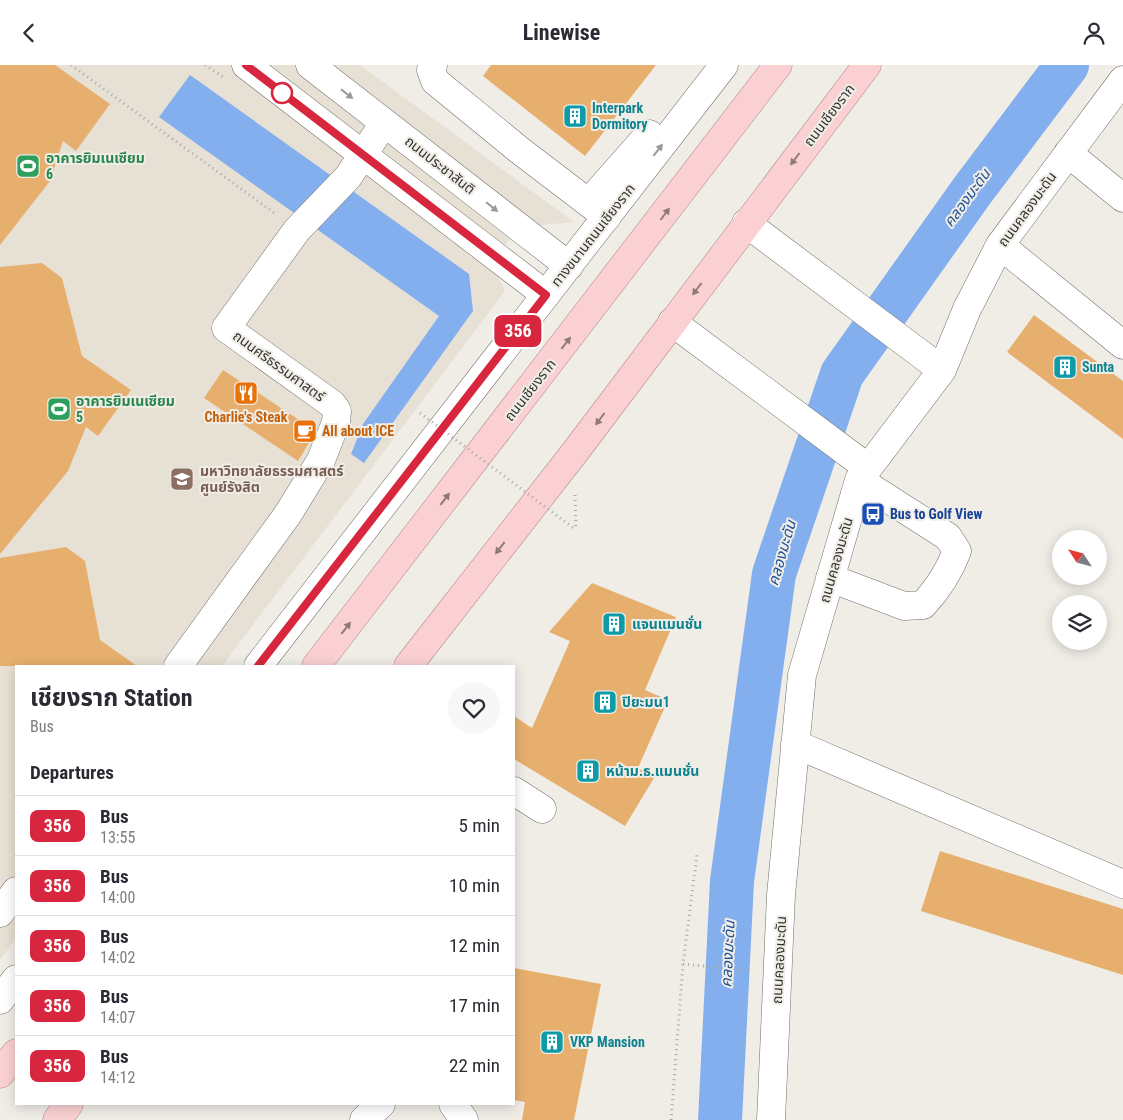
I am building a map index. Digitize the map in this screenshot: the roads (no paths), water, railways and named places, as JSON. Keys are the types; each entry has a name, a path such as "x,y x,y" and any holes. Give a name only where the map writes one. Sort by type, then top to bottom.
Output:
{"main road":[{"name":"ถนนเชียงราก","path":"317,665 778,65"},
{"name":"ถนนเชียงราก","path":"409,665 575,452 867,65"},
{"path":"0,1074 15,1054"},
{"path":"57,1120 68,1105"}],"street":[{"path":"246,65 355,165 546,295"},
{"name":"ถนนประชาสันติ","path":"310,65 569,266"},
{"path":"434,65 431,70 435,81 518,149 598,209 637,148 702,65"},
{"name":"ทางขนานถนนเชียงราก","path":"259,665 569,266 598,209 724,65"},
{"name":"ถนนคลองมะดัน","path":"772,1120 782,895 802,675 859,467 935,365 1000,245 1123,79"},
{"name":"ถนนศรีธรรมศาสตร์","path":"179,665 288,514 320,460 336,422 336,411 332,404 226,328 297,230 355,165 384,123"},
{"path":"1068,153 1123,198"},
{"path":"746,223 935,365"},
{"path":"1000,245 1123,345"},
{"path":"672,322 775,398 948,537 957,551 946,574 923,605 904,606 830,577"},
{"path":"796,744 1123,884"},
{"path":"515,792 542,809"},
{"path":"0,913 15,892"},
{"path":"454,1105 464,1120"}],"water":[{"path":"190,75 469,274 473,311 364,463 351,454 363,424 439,316 159,117"}],"waterway":[{"name":"คลองมะดัน","path":"720,1120 732,881 774,574 842,374 972,191 1067,65"}],"place":[{"name":"Interpark Dormitory","path":"575,116"},
{"name":"อาคารยิมเนเซียม 6","path":"28,166"},
{"name":"Sunta","path":"1065,367"},
{"name":"Charlie's Steak","path":"246,393"},
{"name":"อาคารยิมเนเซียม 5","path":"59,409"},
{"name":"All about ICE","path":"305,431"},
{"name":"มหาวิทยาลัยธรรมศาสตร์ ศูนย์รังสิต","path":"182,479"},
{"name":"Bus to Golf View","path":"873,514"},
{"name":"แจนแมนชั่น","path":"614,624"},
{"name":"ปิยะมน1","path":"605,702"},
{"name":"หน้าม.ธ.แมนชั่น","path":"588,771"},
{"name":"VKP Mansion","path":"552,1042"}]}
